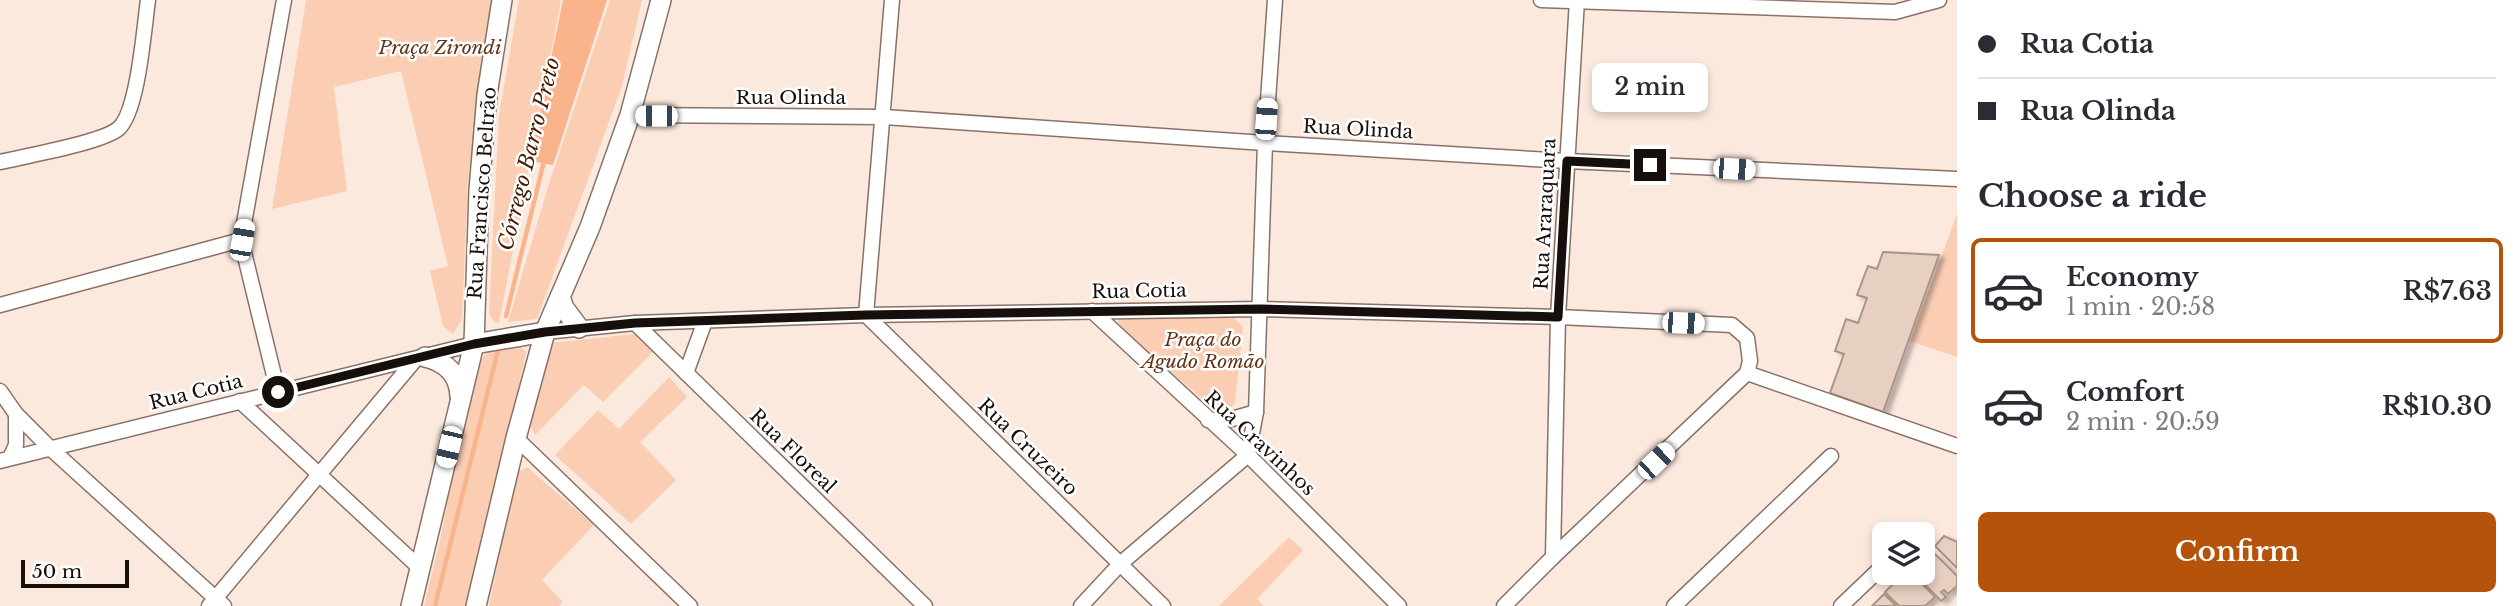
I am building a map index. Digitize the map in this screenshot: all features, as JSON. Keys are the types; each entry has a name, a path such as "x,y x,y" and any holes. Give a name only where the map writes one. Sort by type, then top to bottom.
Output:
{"main road":[{"name":"Rua Francisco Beltrão","path":"411,606 474,344 479,190 486,95 502,0"},
{"path":"477,606 516,438 545,332 590,227 631,115 662,0"},
{"path":"560,297 564,308 579,328"},
{"path":"474,344 545,332"},
{"path":"420,359 437,360 447,366 460,386 460,398"}],"street":[{"path":"0,162 104,137 120,128 131,109 148,0"},
{"path":"278,392 242,240 284,0"},
{"path":"866,315 892,0"},
{"path":"1081,606 1120,564 1248,456 1256,412 1265,143 1275,0"},
{"path":"1541,0 1895,12 1939,0"},
{"name":"Rua Araraquara","path":"1553,557 1558,317 1577,1"},
{"name":"Rua Olinda","path":"631,115 884,117 1567,161 1957,180"},
{"path":"0,306 242,240"},
{"name":"Rua Cotia","path":"545,332 635,323 1092,311 1260,309 1558,317 1732,326 1746,338 1750,361 1747,373"},
{"name":"Rua Cravinhos","path":"1092,311 1248,456 1399,606"},
{"name":"Rua Cruzeiro","path":"866,315 1163,606"},
{"path":"686,373 705,321"},
{"name":"Rua Floreal","path":"635,323 925,606"},
{"name":"Rua Cotia","path":"5,459 474,344"},
{"path":"0,391 16,414 50,448 216,603 320,475 420,359"},
{"path":"1504,606 1747,373 1957,446"},
{"path":"240,401 421,569"},
{"path":"1208,420 1233,419 1256,412"},
{"path":"5,459 16,444 16,414"},
{"path":"516,438 690,606"},
{"path":"1674,606 1831,456"},
{"path":"1841,606 1872,576"}],"green space":[{"name":"Praça Zirondi","path":"306,0 492,0 468,180 462,319 453,334 443,326 430,271 448,266 401,71 334,87 347,191 272,209"},
{"path":"519,0 561,0 499,323 494,322 489,313 499,115"},
{"path":"610,0 642,0 622,86 537,319 508,322 548,187"},
{"path":"1957,214 1957,357 1910,341"},
{"name":"Praça do Agudo Romão","path":"1230,314 1243,327 1235,402 1229,409 1222,411 1216,410 1120,329 1118,321 1124,316"},
{"path":"634,334 653,352 603,402 584,385 535,435 529,424 550,343"},
{"path":"517,343 526,352 471,606 424,606 465,414 481,360 489,349"},
{"path":"669,377 687,397 640,442 676,480 631,524 555,455 598,410 619,429"},
{"path":"527,467 594,525 542,580 563,602 559,606 489,606 516,473"},
{"path":"1289,537 1303,550 1257,599 1264,606 1219,606"}],"shaded area":[{"path":"563,0 607,0 553,165 530,161"}],"building":[{"path":"1883,252 1939,255 1883,412 1830,393 1844,354 1835,351 1846,319 1858,323 1867,298 1857,295 1868,266 1877,269"},
{"path":"1944,536 1957,542 1957,568 1935,546"},
{"path":"1935,554 1957,576 1957,586 1948,594 1944,590 1941,592 1946,597 1941,601 1926,585 1935,585"},
{"path":"1892,585 1923,585 1935,597 1925,606 1899,606 1885,592"},
{"path":"1884,594 1896,606 1872,606"}],"waterway":[{"name":"Córrego Barro Preto","path":"506,316 545,157"},
{"name":"Córrego Barro Preto","path":"435,606 498,350"}],"route":[{"path":"278,392 474,344 545,332 635,323 866,315 1260,309 1558,317 1567,161 1650,165"}]}
